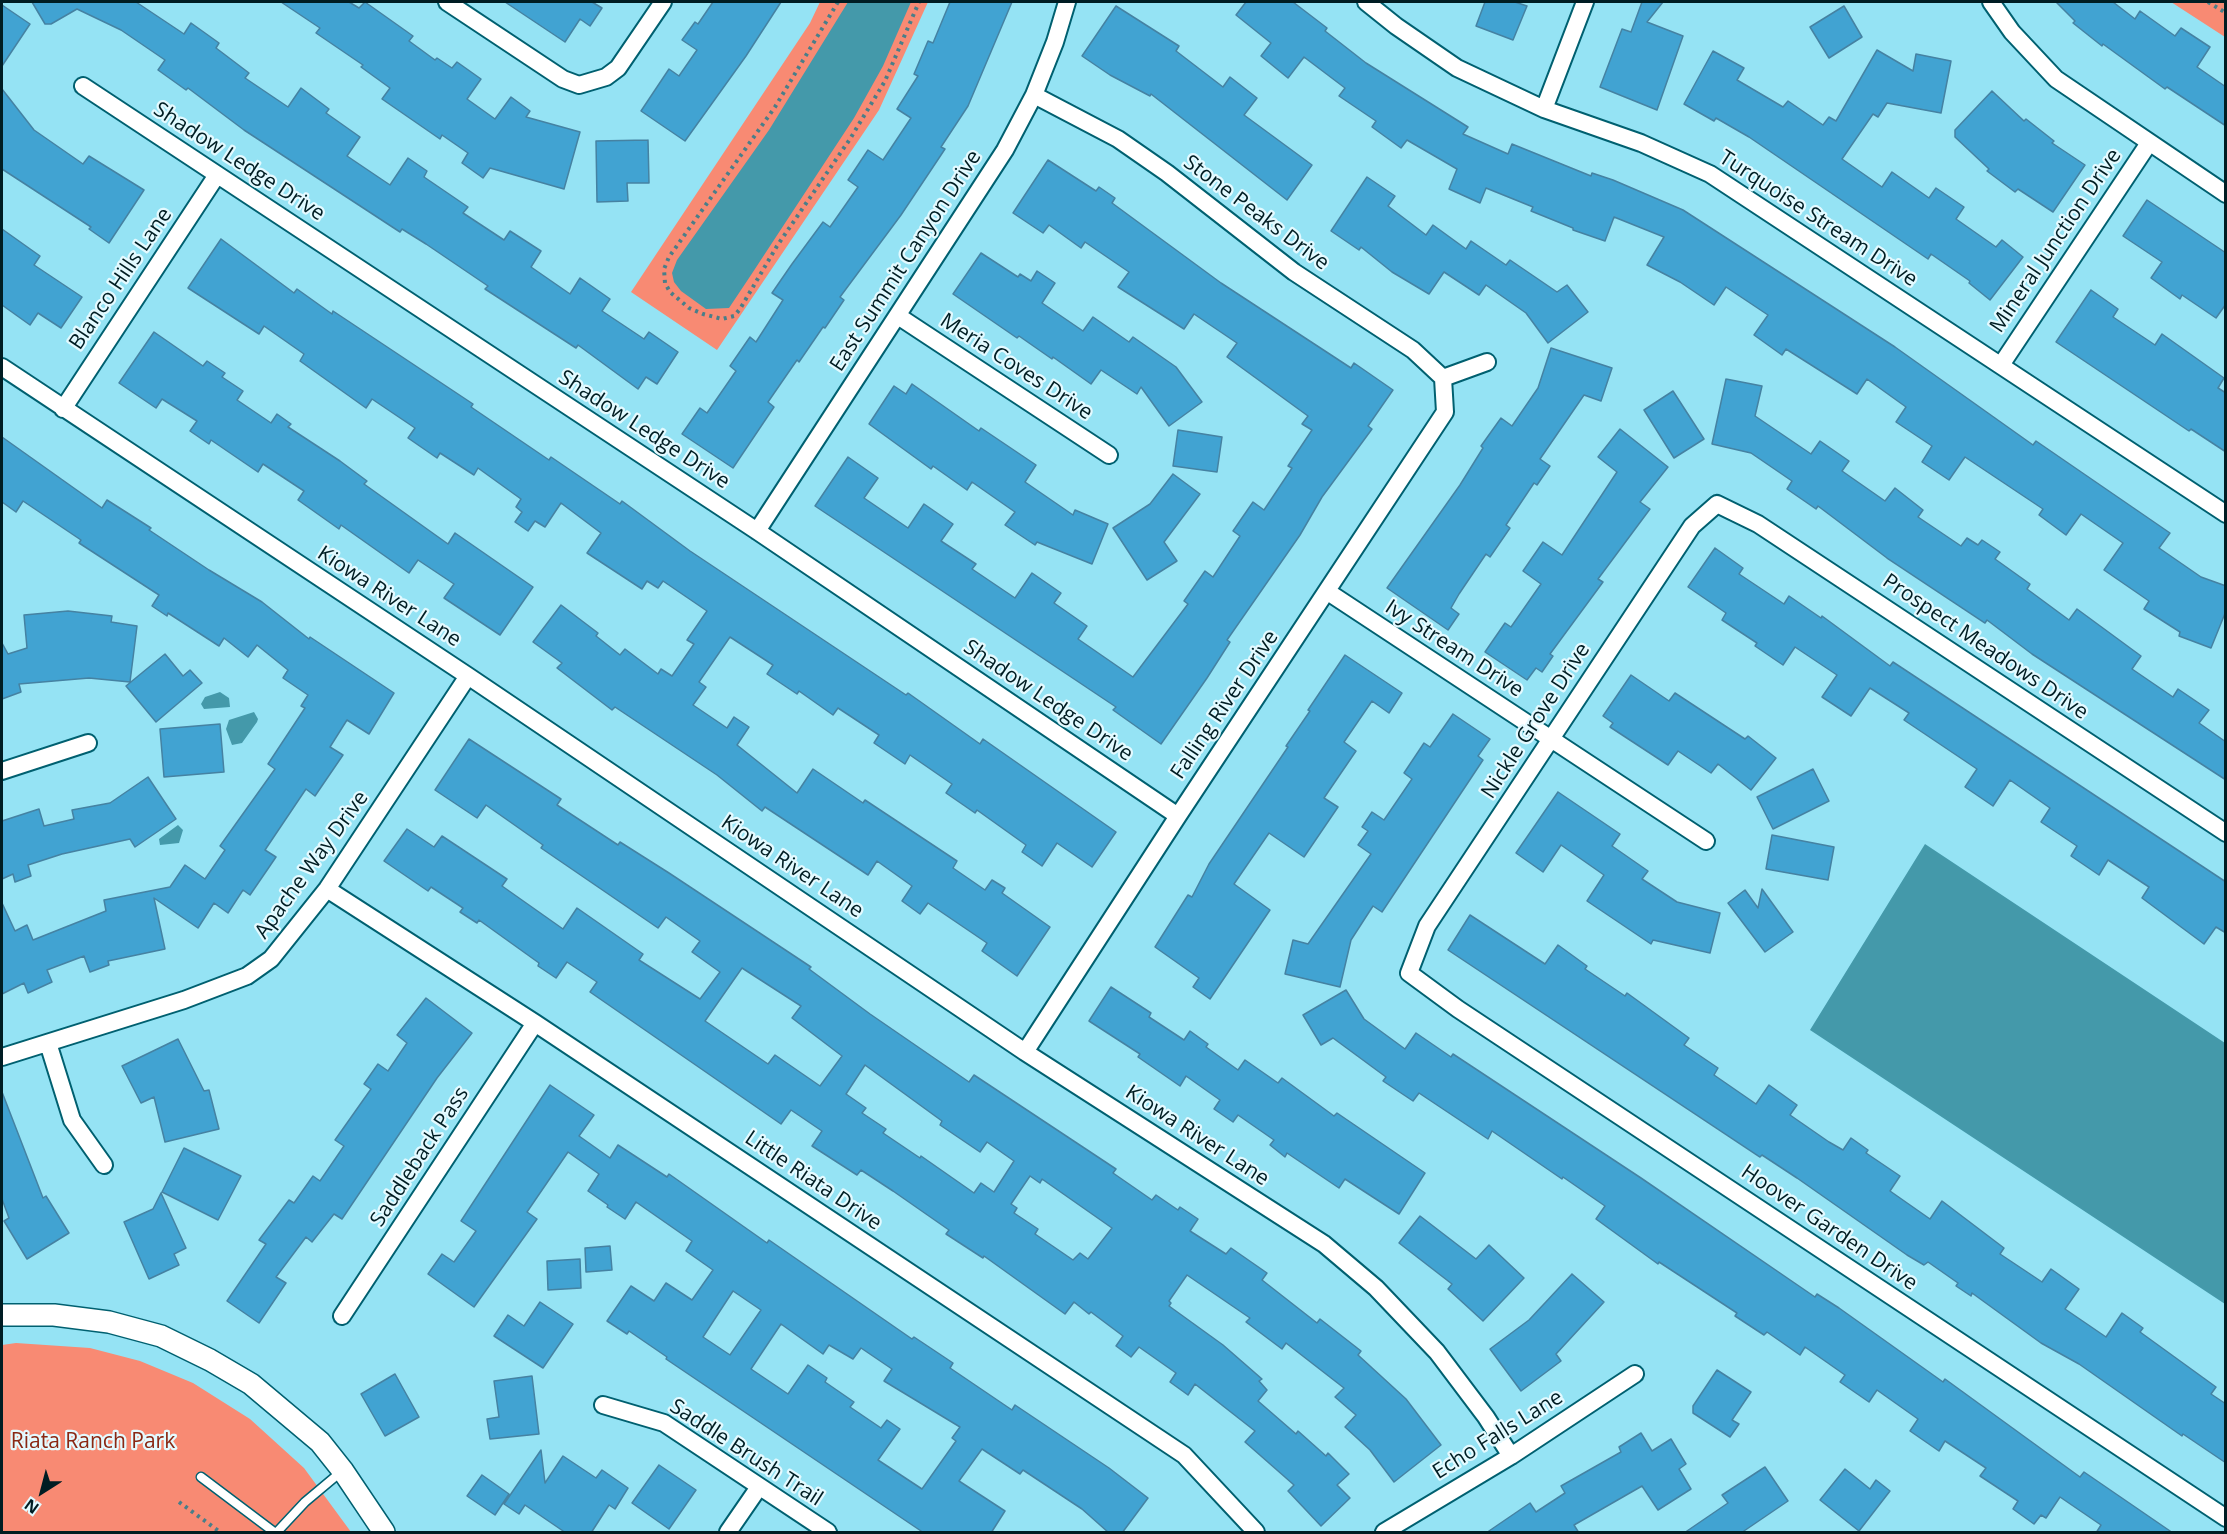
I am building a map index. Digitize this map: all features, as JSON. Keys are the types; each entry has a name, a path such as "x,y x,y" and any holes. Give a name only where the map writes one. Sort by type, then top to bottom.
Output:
{"street":[{"path":"447,2 563,78 579,85 592,82 618,68 663,2"},
{"name":"East Summit Canyon Drive","path":"757,531 981,189 1034,95 1055,42 1067,2"},
{"name":"Turquoise Stream Drive","path":"1366,2 1396,26 1457,68 1544,109 1641,143 1710,174 2226,514"},
{"path":"1544,109 1585,2"},
{"path":"1991,2 2012,32 2056,79 2226,194"},
{"name":"Shadow Ledge Drive","path":"83,86 757,531 1178,816"},
{"name":"Stone Peaks Drive","path":"1034,95 1118,139 1294,272 1413,350 1443,378"},
{"name":"Mineral Junction Drive","path":"2001,365 2149,143"},
{"name":"Blanco Hills Lane","path":"63,408 218,175"},
{"name":"Meria Coves Drive","path":"898,316 1109,455"},
{"path":"1443,378 1487,362"},
{"name":"Kiowa River Lane","path":"2,367 468,676 1025,1052 1324,1244 1376,1288 1437,1353 1486,1417 1511,1456"},
{"name":"Falling River Drive","path":"1025,1052 1445,412 1443,378"},
{"name":"Nickle Grove Drive","path":"1409,973 1427,927 1692,526 1717,504"},
{"name":"Prospect Meadows Drive","path":"1717,504 1758,524 2226,834"},
{"name":"Ivy Stream Drive","path":"1328,592 1706,841"},
{"name":"Apache Way Drive","path":"2,1057 184,1000 247,976 272,959 327,889 468,676"},
{"path":"2,771 88,743"},
{"name":"Little Riata Drive","path":"327,889 535,1023 1184,1455 1246,1519 1256,1533"},
{"name":"Hoover Garden Drive","path":"1409,973 1468,1016 2226,1518"},
{"name":"Saddleback Pass","path":"342,1316 535,1023"},
{"path":"48,1043 72,1120 104,1165"},
{"path":"2,1315 54,1315 109,1322 161,1336 210,1360 251,1384 312,1435 343,1471 384,1533"},
{"name":"Echo Falls Lane","path":"1384,1533 1511,1456 1635,1374"},
{"name":"Saddle Brush Trail","path":"603,1405 664,1423 828,1533"},
{"path":"728,1533 759,1487"}],"lane":[{"path":"201,1477 275,1533 305,1502 343,1471"}],"path":[{"path":"838,2 775,107 666,263 664,283 670,292 689,308 722,319 734,316 740,309 777,246 885,81 919,2"},
{"path":"2208,2 2226,13"},
{"path":"179,1502 220,1533"}],"green space":[{"path":"820,2 928,2 879,110 717,350 631,292 810,23"},
{"path":"2171,2 2225,2 2225,37"},
{"name":"Riata Ranch Park","path":"16,1343 90,1348 140,1361 193,1383 250,1419 304,1468 351,1532 2,1532 2,1345"}],"water":[{"path":"848,2 911,2 883,66 854,118 729,308 706,309 681,291 674,282 672,273 677,260 769,130"},
{"path":"220,692 229,698 230,707 204,709 201,704 205,697"},
{"path":"254,712 258,719 257,722 242,743 232,745 226,729 229,720"},
{"path":"178,825 183,830 179,843 160,845 159,839"},
{"path":"1925,844 2225,1043 2225,1304 1810,1030"}],"building":[{"path":"32,2 136,2 184,34 191,23 219,43 216,48 249,73 245,78 288,107 301,88 329,109 326,113 360,137 347,156 390,185 408,158 427,171 424,177 468,207 463,213 504,240 510,231 541,251 531,267 570,294 580,278 610,299 602,311 644,339 649,332 678,352 657,384 646,377 638,389 578,345 576,348 485,289 488,286 426,244 402,229 400,232 244,130 188,88 186,90 158,70 165,60 121,30 77,9 51,24 45,24"},
{"path":"281,2 349,2 359,8 365,2 413,36 409,41 435,60 437,58 452,68 457,62 481,79 467,99 495,119 511,97 530,111 526,117 580,132 564,189 490,168 483,178 462,163 468,153 442,135 440,139 382,99 390,88 361,67 363,65 316,33 320,28"},
{"path":"505,2 592,2 602,8 590,26 580,19 565,42"},
{"path":"713,2 781,2 746,56 685,141 641,111 669,69 679,76 697,50 682,40 695,22 698,24"},
{"path":"950,2 1012,2 968,106 941,147 945,149 901,215 840,297 844,300 825,328 823,327 799,362 797,360 768,402 774,407 733,468 682,434 700,408 707,413 736,371 730,366 750,337 756,342 783,300 772,293 792,264 823,222 830,227 858,187 848,180 868,150 883,160 911,118 897,109 918,76 914,74 928,41 933,43"},
{"path":"1246,2 1293,2 1327,28 1325,31 1366,63 1468,127 1463,134 1508,154 1512,144 1591,176 1592,173 1613,180 1683,210 1895,347 2033,445 2036,441 2170,533 2159,548 2201,577 2226,586 2226,611 2211,648 2179,636 2180,632 2144,609 2149,601 2104,570 2123,543 2081,514 2066,535 2039,515 2043,509 1965,457 1949,480 1922,462 1932,446 1896,422 1906,407 1867,379 1857,394 1786,349 1782,355 1754,335 1768,315 1726,287 1714,305 1680,282 1647,265 1664,237 1614,217 1605,241 1573,230 1573,228 1531,211 1533,207 1486,188 1480,203 1449,189 1457,169 1407,140 1401,148 1372,127 1376,121 1339,96 1345,88 1304,57 1288,78 1261,56 1271,43 1236,15"},
{"path":"1485,2 1515,2 1527,6 1513,40 1476,26"},
{"path":"1642,2 1663,2 1647,22 1683,36 1657,110 1600,87 1622,29 1631,32"},
{"path":"2056,2 2113,2 2135,19 2140,11 2175,36 2181,28 2210,47 2197,67 2226,87 2226,126 2167,87 2165,89 2103,44 2102,46 2073,23 2075,21"},
{"path":"2,5 30,24 2,66"},
{"path":"1116,6 1179,46 1176,51 1223,87 1230,77 1257,98 1244,115 1312,165 1287,200 1151,94 1150,96 1110,75 1082,56"},
{"path":"1844,6 1862,37 1829,58 1810,27"},
{"path":"1877,50 1913,71 1916,54 1951,61 1941,113 1887,103 1878,117 1873,114 1842,159 1882,187 1892,172 1929,198 1936,188 1964,207 1956,219 1996,247 2002,240 2023,257 1990,300 1969,283 1970,281 1931,254 1928,259 1749,137 1716,118 1714,121 1684,104 1713,51 1744,68 1737,80 1783,107 1788,101 1823,125 1829,117 1836,121"},
{"path":"2,89 34,130 83,164 89,156 144,190 109,243 89,229 91,227 2,169"},
{"path":"1992,91 2024,121 2026,119 2054,141 2052,143 2085,165 2053,212 2018,189 2015,192 1987,171 1989,169 1955,137 1955,130"},
{"path":"648,140 649,183 627,183 628,201 597,202 596,141"},
{"path":"1048,160 1096,191 1099,187 1115,198 1112,203 1221,283 1351,368 1354,363 1393,390 1368,426 1372,429 1322,497 1300,535 1227,640 1230,642 1207,678 1161,744 1113,710 1116,707 815,506 848,457 878,478 864,498 908,528 924,504 953,524 941,541 976,564 972,569 1015,598 1032,573 1061,593 1054,603 1087,626 1078,639 1133,677 1188,604 1184,601 1205,571 1213,577 1240,536 1233,531 1253,502 1264,510 1292,468 1288,466 1312,430 1302,424 1308,416 1227,357 1237,343 1194,314 1184,329 1118,287 1129,272 1085,242 1081,248 1049,225 1043,233 1013,213"},
{"path":"1367,177 1395,196 1388,206 1426,235 1433,225 1466,249 1471,241 1506,265 1510,260 1557,292 1567,285 1588,312 1548,343 1526,313 1486,285 1479,295 1444,272 1429,294 1392,272 1361,247 1359,250 1331,231"},
{"path":"2147,200 2226,253 2226,304 2216,318 2182,295 2180,299 2151,278 2162,262 2123,236"},
{"path":"2,229 40,256 34,265 82,297 61,328 38,313 30,325 2,305"},
{"path":"221,239 294,293 297,289 332,314 333,311 473,404 471,407 549,460 551,457 620,504 622,501 690,551 906,695 908,693 980,744 983,739 1116,832 1092,867 1057,843 1042,866 1022,852 1026,845 977,810 975,813 946,793 952,784 910,755 905,764 874,743 879,735 838,708 833,715 799,691 797,694 767,674 773,665 730,637 699,682 706,687 693,705 727,728 734,717 749,727 737,745 797,793 813,769 863,803 865,800 957,861 953,868 985,890 992,880 1005,888 1002,893 1050,927 1017,976 982,951 987,943 928,903 920,914 902,901 912,886 877,861 868,875 765,807 762,811 717,775 615,707 612,710 557,668 562,663 533,642 561,605 598,633 596,636 620,655 625,649 658,674 661,669 672,676 694,644 687,640 707,611 663,581 658,588 647,581 642,589 587,553 601,533 561,503 545,527 535,521 528,531 515,522 522,512 516,507 521,499 478,468 474,475 440,453 437,458 408,438 415,428 372,399 366,408 300,361 304,354 264,326 259,334 188,288"},
{"path":"981,253 1018,277 1020,274 1031,281 1037,271 1055,283 1042,303 1083,331 1093,317 1129,342 1133,337 1176,367 1202,402 1169,426 1141,387 1137,394 1101,370 1091,384 1053,357 1052,359 1019,336 1017,338 953,294"},
{"path":"2091,290 2118,309 2113,317 2155,345 2162,334 2224,378 2218,388 2226,393 2226,452 2191,429 2189,431 2056,342"},
{"path":"154,332 203,366 207,361 225,373 222,377 243,391 237,400 271,423 277,414 291,424 288,427 340,461 367,481 364,484 448,544 455,533 533,587 500,635 444,598 454,584 418,560 409,573 341,525 339,529 298,500 304,491 263,464 258,472 211,440 209,444 190,431 197,421 162,399 156,408 119,383"},
{"path":"1551,348 1612,368 1601,401 1584,395 1540,459 1550,466 1537,485 1534,483 1506,525 1510,528 1490,557 1486,554 1459,594 1451,608 1459,614 1448,630 1387,588 1460,485 1483,448 1481,446 1501,418 1512,426 1538,388"},
{"path":"1726,379 1762,386 1755,416 1811,454 1820,441 1849,461 1842,471 1885,501 1895,488 1923,510 1918,517 1961,546 1967,538 1978,545 1982,540 2000,552 1995,559 2030,584 2027,589 2069,620 2077,609 2141,656 2132,669 2173,697 2178,689 2209,710 2199,723 2226,742 2226,780 2032,654 1987,620 1985,623 1887,558 1818,506 1816,509 1787,489 1792,481 1751,453 1712,444"},
{"path":"912,384 979,431 981,428 1036,465 1025,482 1073,515 1075,510 1108,524 1092,564 1037,542 1035,545 1005,525 1015,512 972,482 967,490 933,466 931,469 869,424 894,386 906,394"},
{"path":"1673,391 1704,439 1674,458 1644,410"},
{"path":"1620,429 1668,467 1640,502 1650,509 1598,579 1603,582 1550,654 1553,656 1542,672 1536,668 1527,680 1485,652 1505,623 1511,627 1541,584 1523,571 1543,542 1562,555 1617,472 1598,457"},
{"path":"1178,430 1222,437 1217,472 1173,466"},
{"path":"2,437 102,508 107,500 151,528 149,530 262,602 309,639 310,637 394,693 369,734 347,720 330,747 343,755 315,796 306,789 265,850 276,857 250,895 243,890 228,913 214,903 198,928 154,898 165,949 108,961 109,965 90,972 84,956 47,970 52,982 28,993 24,983 2,994 2,903 15,931 27,925 33,940 106,911 104,900 170,887 185,865 205,879 225,850 220,846 275,769 268,764 305,708 301,706 308,695 283,678 288,670 257,645 248,657 224,638 219,646 168,613 167,616 152,606 159,595 79,543 81,540 23,501 16,512 2,502"},
{"path":"1173,474 1200,494 1164,542 1177,561 1147,580 1113,528 1150,504"},
{"path":"1715,548 1743,568 1739,574 1784,604 1789,596 1821,618 1822,616 1890,666 1893,662 2226,882 2226,933 2216,927 2204,944 2142,898 2149,887 2108,860 2099,875 2071,856 2077,846 2041,822 2050,808 2010,780 1993,806 1965,787 1977,769 1904,720 1909,713 1870,688 1851,716 1822,697 1837,675 1795,647 1783,665 1755,646 1757,643 1722,620 1726,613 1688,587"},
{"path":"68,611 112,616 111,622 137,626 130,682 89,678 19,684 21,692 2,699 2,643 8,654 27,648 24,615"},
{"path":"165,654 183,676 190,670 202,683 156,722 126,686"},
{"path":"1345,655 1402,693 1389,713 1372,701 1344,742 1356,751 1324,798 1338,807 1304,857 1269,833 1234,884 1270,910 1210,999 1193,987 1199,978 1155,947 1188,895 1192,897 1209,864 1288,747 1286,746 1310,711 1308,710"},
{"path":"1631,675 1669,701 1675,693 1745,739 1748,736 1776,758 1751,790 1718,764 1711,773 1678,751 1668,765 1610,727 1613,723 1603,716"},
{"path":"1453,714 1490,739 1478,756 1483,760 1382,912 1373,906 1351,940 1340,987 1285,974 1293,940 1308,944 1371,854 1358,845 1368,831 1362,827 1372,812 1384,820 1412,779 1404,773 1424,743 1430,747"},
{"path":"220,724 224,772 164,777 160,729"},
{"path":"469,739 561,799 557,805 618,845 620,842 669,873 811,967 809,969 870,1014 969,1082 974,1075 1116,1169 1113,1173 1152,1200 1156,1195 1178,1210 1180,1207 1198,1219 1190,1231 1226,1254 1231,1248 1267,1273 1262,1280 1317,1323 1320,1319 1361,1351 1358,1355 1406,1399 1441,1445 1394,1482 1370,1450 1345,1427 1356,1415 1335,1397 1344,1388 1286,1343 1282,1349 1246,1322 1250,1318 1187,1275 1169,1301 1171,1303 1169,1306 1223,1345 1262,1379 1259,1381 1267,1390 1258,1401 1296,1434 1298,1431 1326,1456 1328,1453 1349,1474 1337,1485 1350,1498 1321,1526 1288,1491 1294,1485 1245,1442 1255,1431 1195,1384 1188,1395 1170,1382 1176,1373 1139,1347 1131,1357 1116,1346 1123,1336 1091,1312 1089,1314 1074,1302 1065,1314 984,1256 983,1258 946,1234 949,1230 893,1191 861,1170 857,1175 812,1146 822,1131 791,1110 781,1124 590,992 597,982 567,962 556,978 479,920 477,923 460,912 463,908 431,887 428,891 384,861 407,829 434,847 442,836 507,879 502,886 563,929 577,908 643,954 639,960 700,999 720,972 692,952 700,941 666,917 658,928 541,848 543,845 486,805 477,818 435,790","holes":["742,968 801,1006 792,1018 842,1056 820,1086 775,1055 768,1064 705,1021","865,1065 942,1121 940,1125 980,1152 987,1142 1014,1161 994,1192 981,1183 974,1193 883,1133 886,1129 862,1113 866,1108 846,1094","1030,1176 1040,1183 1042,1179 1112,1228 1088,1259 1080,1253 1073,1260 1035,1234 1038,1229 1014,1213 1017,1208 1011,1204"]},
{"path":"1813,769 1829,801 1773,829 1757,797"},
{"path":"148,777 176,819 135,847 130,839 62,854 28,865 31,876 15,882 13,874 2,879 2,821 39,809 44,826 74,819 72,810 110,803"},
{"path":"1558,792 1620,834 1612,846 1648,871 1642,879 1677,902 1720,913 1710,953 1653,940 1651,944 1587,901 1604,875 1561,845 1543,872 1516,853"},
{"path":"1772,835 1834,847 1828,880 1766,869"},
{"path":"1762,889 1793,932 1765,952 1728,903 1745,890 1758,908"},
{"path":"1470,915 1545,964 1558,945 1587,966 1585,969 1625,996 1627,993 1689,1038 1684,1045 1718,1068 1714,1075 1756,1104 1769,1085 1797,1105 1790,1115 1829,1142 1843,1150 1851,1138 1868,1150 1866,1153 1900,1176 1890,1191 1930,1219 1942,1201 2004,1248 2000,1254 2042,1282 2051,1269 2079,1289 2065,1309 2106,1337 2122,1313 2143,1328 2140,1332 2216,1387 2211,1394 2226,1404 2226,1463 2183,1434 2182,1436 2079,1364 2041,1343 1972,1293 1971,1296 1956,1286 1958,1283 1928,1262 1924,1265 1907,1255 1797,1178 1762,1155 1760,1157 1448,950"},
{"path":"1111,987 1151,1013 1149,1017 1184,1040 1190,1031 1208,1044 1206,1047 1238,1070 1245,1060 1278,1083 1282,1078 1334,1116 1337,1113 1425,1173 1399,1214 1345,1179 1339,1188 1287,1153 1285,1157 1270,1145 1274,1140 1238,1115 1233,1122 1214,1109 1220,1100 1186,1076 1180,1086 1138,1057 1140,1054 1089,1021"},
{"path":"1346,990 1364,1019 1405,1049 1416,1033 1451,1057 1453,1054 1641,1178 1815,1297 1817,1294 1839,1308 1943,1382 1945,1379 2080,1477 2084,1472 2173,1533 2096,1533 2101,1525 2060,1497 2046,1518 2041,1515 2034,1524 2013,1509 2018,1501 1980,1476 1986,1468 1945,1441 1939,1451 1910,1431 1918,1419 1877,1390 1869,1402 1840,1382 1845,1375 1805,1347 1800,1355 1767,1332 1764,1335 1735,1316 1737,1313 1659,1262 1658,1264 1596,1219 1605,1206 1563,1177 1562,1179 1492,1131 1488,1139 1419,1093 1413,1101 1383,1081 1386,1077 1333,1038 1321,1045 1303,1015"},
{"path":"426,998 472,1033 437,1078 342,1219 334,1214 312,1242 306,1237 276,1277 286,1283 259,1323 227,1301 266,1244 259,1240 289,1200 294,1203 313,1176 320,1181 344,1146 335,1140 371,1089 364,1084 378,1064 388,1071 407,1043 397,1035"},
{"path":"178,1039 204,1091 209,1090 219,1129 165,1142 154,1097 141,1103 122,1066"},
{"path":"550,1085 594,1115 579,1136 610,1158 618,1145 667,1177 669,1174 767,1243 769,1240 912,1339 914,1337 953,1363 950,1368 1012,1410 1015,1405 1109,1468 1148,1498 1122,1533 1109,1533 1082,1509 1023,1470 1020,1474 982,1449 959,1481 1005,1511 991,1533 924,1533 666,1359 667,1357 629,1331 627,1334 607,1321 631,1286 654,1301 666,1283 692,1300 713,1270 686,1251 692,1241 636,1202 625,1219 607,1207 608,1205 588,1191 599,1174 568,1152 527,1212 537,1219 474,1307 428,1274 442,1254 454,1262 476,1231 461,1221","holes":["733,1291 761,1310 730,1355 703,1337","781,1324 823,1354 829,1345 853,1359 861,1348 892,1369 884,1381 960,1427 952,1438 956,1441 922,1489 878,1460 900,1429 887,1420 881,1428 850,1407 854,1402 825,1382 827,1378 808,1365 788,1394 751,1369"]},
{"path":"2,1092 43,1198 46,1196 69,1233 27,1259 4,1221 9,1218 2,1199"},
{"path":"184,1148 241,1176 218,1220 162,1192"},
{"path":"161,1193 186,1248 174,1254 179,1265 149,1279 124,1222 153,1209"},
{"path":"1420,1216 1476,1259 1489,1245 1524,1278 1483,1321 1448,1289 1452,1284 1399,1243"},
{"path":"610,1246 612,1270 586,1272 585,1248"},
{"path":"580,1259 581,1288 548,1290 547,1261"},
{"path":"1572,1274 1604,1302 1556,1354 1561,1361 1521,1391 1490,1349 1529,1320"},
{"path":"540,1302 573,1324 543,1368 494,1336 508,1315 524,1326"},
{"path":"1717,1370 1751,1392 1732,1420 1739,1424 1730,1437 1693,1413 1693,1406"},
{"path":"395,1374 419,1417 385,1436 361,1394"},
{"path":"532,1376 539,1434 490,1439 487,1419 499,1417 494,1381"},
{"path":"1641,1433 1652,1451 1671,1439 1686,1464 1679,1469 1691,1489 1658,1510 1642,1486 1574,1525 1579,1533 1486,1533 1530,1503 1536,1512 1565,1493 1561,1486 1621,1452 1619,1447"},
{"path":"541,1450 545,1483 563,1456 596,1478 602,1470 628,1488 615,1509 609,1505 591,1533 566,1533 525,1505 519,1514 504,1504"},
{"path":"659,1465 696,1490 669,1529 632,1503"},
{"path":"1765,1467 1788,1501 1741,1533 1684,1533 1728,1503 1722,1495"},
{"path":"1845,1469 1870,1489 1876,1480 1890,1491 1859,1531 1820,1500"},
{"path":"482,1475 509,1494 495,1515 467,1496"}]}
